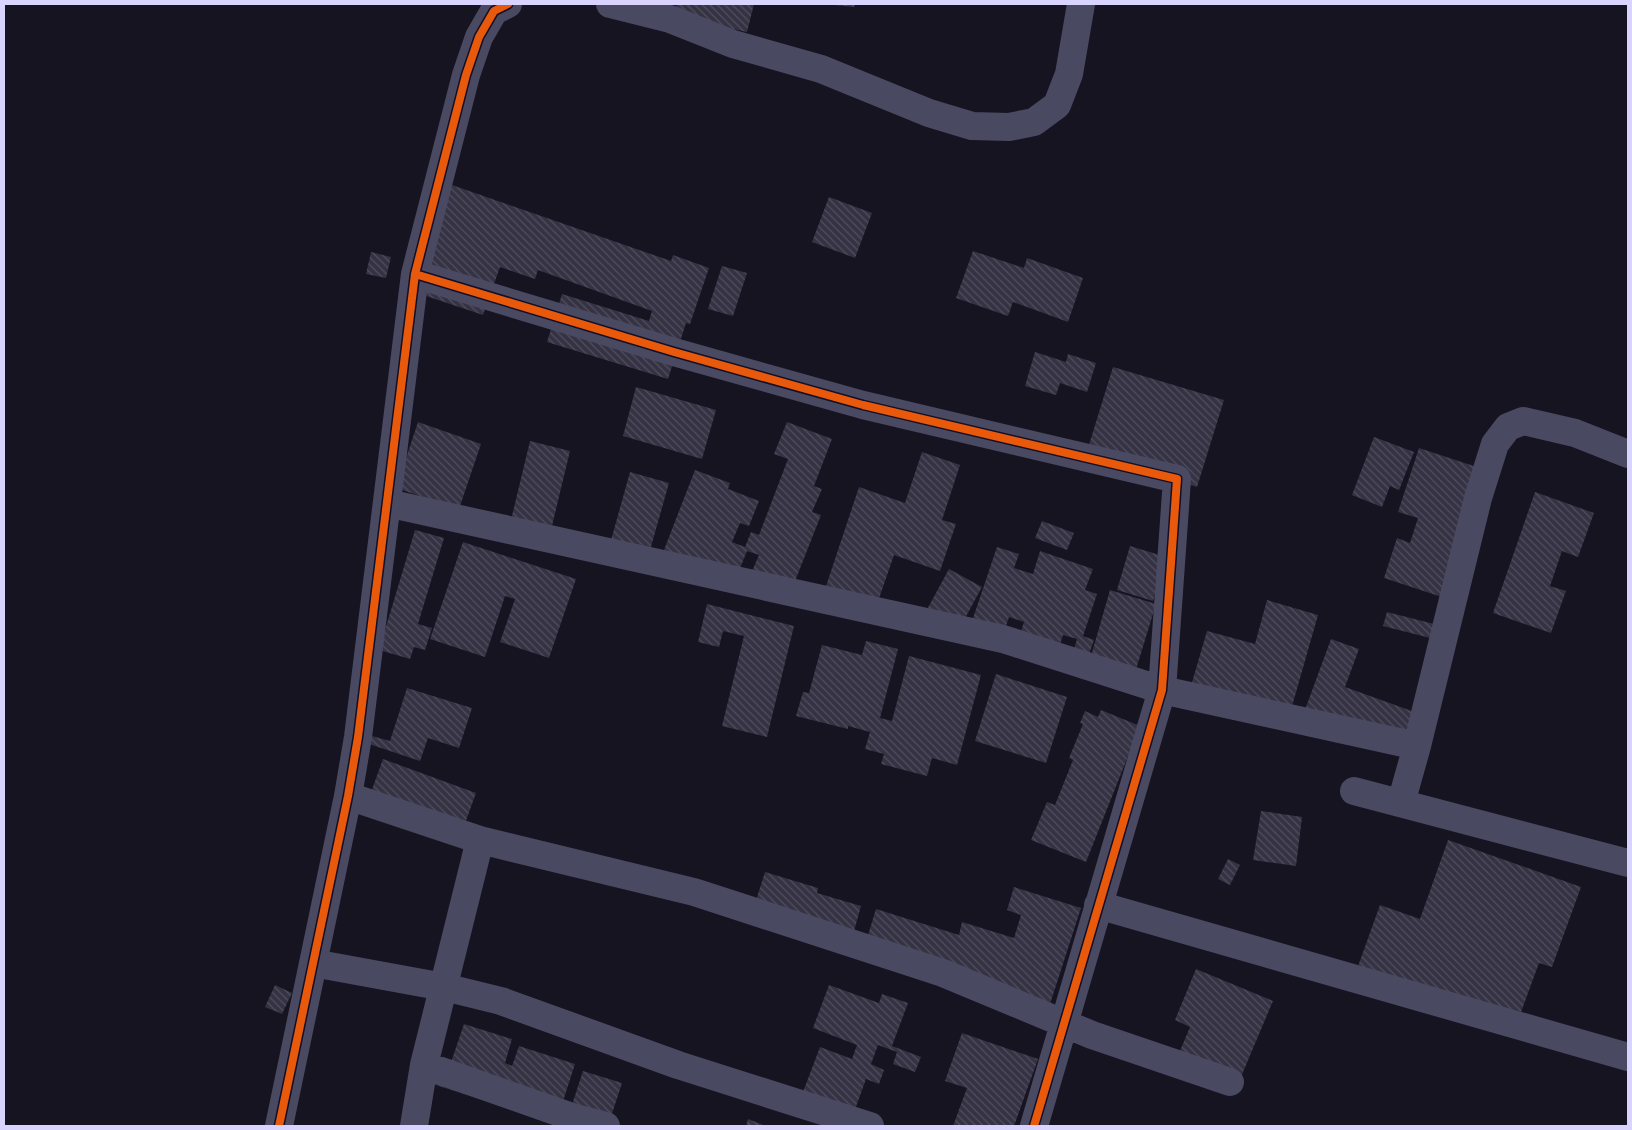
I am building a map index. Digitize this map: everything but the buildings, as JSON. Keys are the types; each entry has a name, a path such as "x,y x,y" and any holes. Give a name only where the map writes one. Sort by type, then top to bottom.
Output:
{"street":[{"path":"279,1126 348,796 358,737 415,274 468,67 480,37 494,11 508,4"},
{"path":"610,4 670,19 733,44 821,69 929,113 972,126 1009,127 1034,122 1057,105 1068,74 1081,4"},
{"path":"415,274 665,349 863,405 1177,479 1162,690 1034,1126"},
{"path":"1401,804 1478,498 1495,444 1508,427 1523,421 1575,433 1628,454"},
{"path":"387,503 1003,638 1162,690 1417,746"},
{"path":"1354,791 1628,863"},
{"path":"348,796 480,840 694,892 943,972 1092,1035 1230,1082"},
{"path":"414,1126 424,1066 480,840"},
{"path":"1098,906 1628,1057"},
{"path":"313,963 444,987 501,1001 678,1065 870,1126"},
{"path":"424,1066 572,1117 606,1126"}],"cycle path":[{"path":"279,1126 348,796 358,737 415,274 466,75 479,37 494,11 508,4"},
{"path":"415,274 674,352 863,405 1177,479 1162,690 1034,1126"}]}
